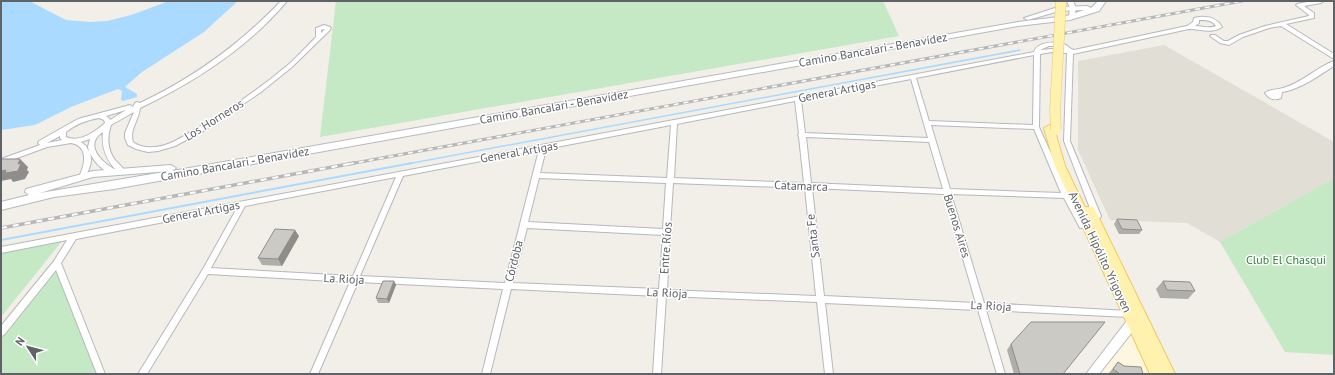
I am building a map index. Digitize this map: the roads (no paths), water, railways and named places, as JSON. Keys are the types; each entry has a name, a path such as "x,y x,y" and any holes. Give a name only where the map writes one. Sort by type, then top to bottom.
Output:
{"main road":[{"path":"1053,129 1061,1"},
{"name":"Camino Bancalari - Benavídez","path":"1,206 54,193 83,190 1018,24 1057,19 1072,8 1086,8 1095,1"},
{"name":"Camino Bancalari - Benavídez","path":"1,199 82,177 197,164 417,127 1014,21 1033,17 1052,5 1096,9 1102,1"},
{"path":"1052,5 1049,94 1053,129"},
{"path":"1052,5 1057,19"},
{"name":"Avenida Hipólito Yrigoyen","path":"1053,129 1068,169 1108,260 1131,318 1157,374"},
{"path":"104,186 113,181 119,172"},
{"path":"82,177 78,183 80,188 83,190"},
{"name":"Avenida Hipólito Yrigoyen","path":"1108,260 1168,374"},
{"path":"1092,374 1131,318"}],"street":[{"path":"269,15 279,1"},
{"path":"1,159 46,143 72,141 94,134 137,106 180,85 249,36 284,1"},
{"path":"1216,36 1224,43 1241,36 1312,16 1312,14 1299,5 1321,1"},
{"path":"1108,260 1067,141 1070,52 1189,27 1214,30 1219,26 1211,20 1203,18 1196,19 1196,23 1189,27"},
{"path":"1196,23 1203,28"},
{"path":"1282,24 1334,57"},
{"name":"Los Horneros","path":"137,106 137,114 128,134 130,143 139,148 148,149 176,143 217,118 272,81 303,54 318,36"},
{"name":"General Artigas","path":"1,250 1037,53 1039,48 1050,44 1062,46 1070,52"},
{"path":"1037,53 1036,127 1066,196 1108,260"},
{"path":"1279,93 1307,80 1334,63"},
{"name":"Buenos Aires","path":"913,77 1001,374"},
{"name":"Santa Fe","path":"798,99 828,374"},
{"path":"1,162 46,143 80,121 137,106"},
{"path":"100,116 107,119 108,124 105,136 108,154 119,172"},
{"name":"Entre Ríos","path":"658,374 674,122"},
{"path":"927,123 1036,127"},
{"path":"63,131 62,138 72,141 85,148 88,166 82,177"},
{"path":"94,134 91,144 94,156 104,167 119,172"},
{"path":"801,135 932,140"},
{"name":"Córdoba","path":"486,374 543,148"},
{"path":"314,374 401,173"},
{"name":"Catamarca","path":"537,175 1066,196"},
{"path":"142,374 206,271 243,204"},
{"path":"523,225 668,232"},
{"path":"1,332 57,263 74,236"},
{"path":"57,263 101,374"},
{"name":"La Rioja","path":"206,271 354,279 981,306 1131,318"}],"water":[{"path":"1,1 29,1 66,20 90,22 107,21 131,15 169,1 238,1 204,32 142,72 125,87 137,94 137,97 123,101 121,100 122,91 118,89 71,107 35,125 1,130"}],"waterway":[{"path":"407,164 1020,50"},
{"path":"1,240 412,163"}],"railway":[{"path":"349,164 1242,1"},
{"path":"1,228 354,163"}],"park label":[{"name":"Club El Chasqui","path":"1286,260"}]}
